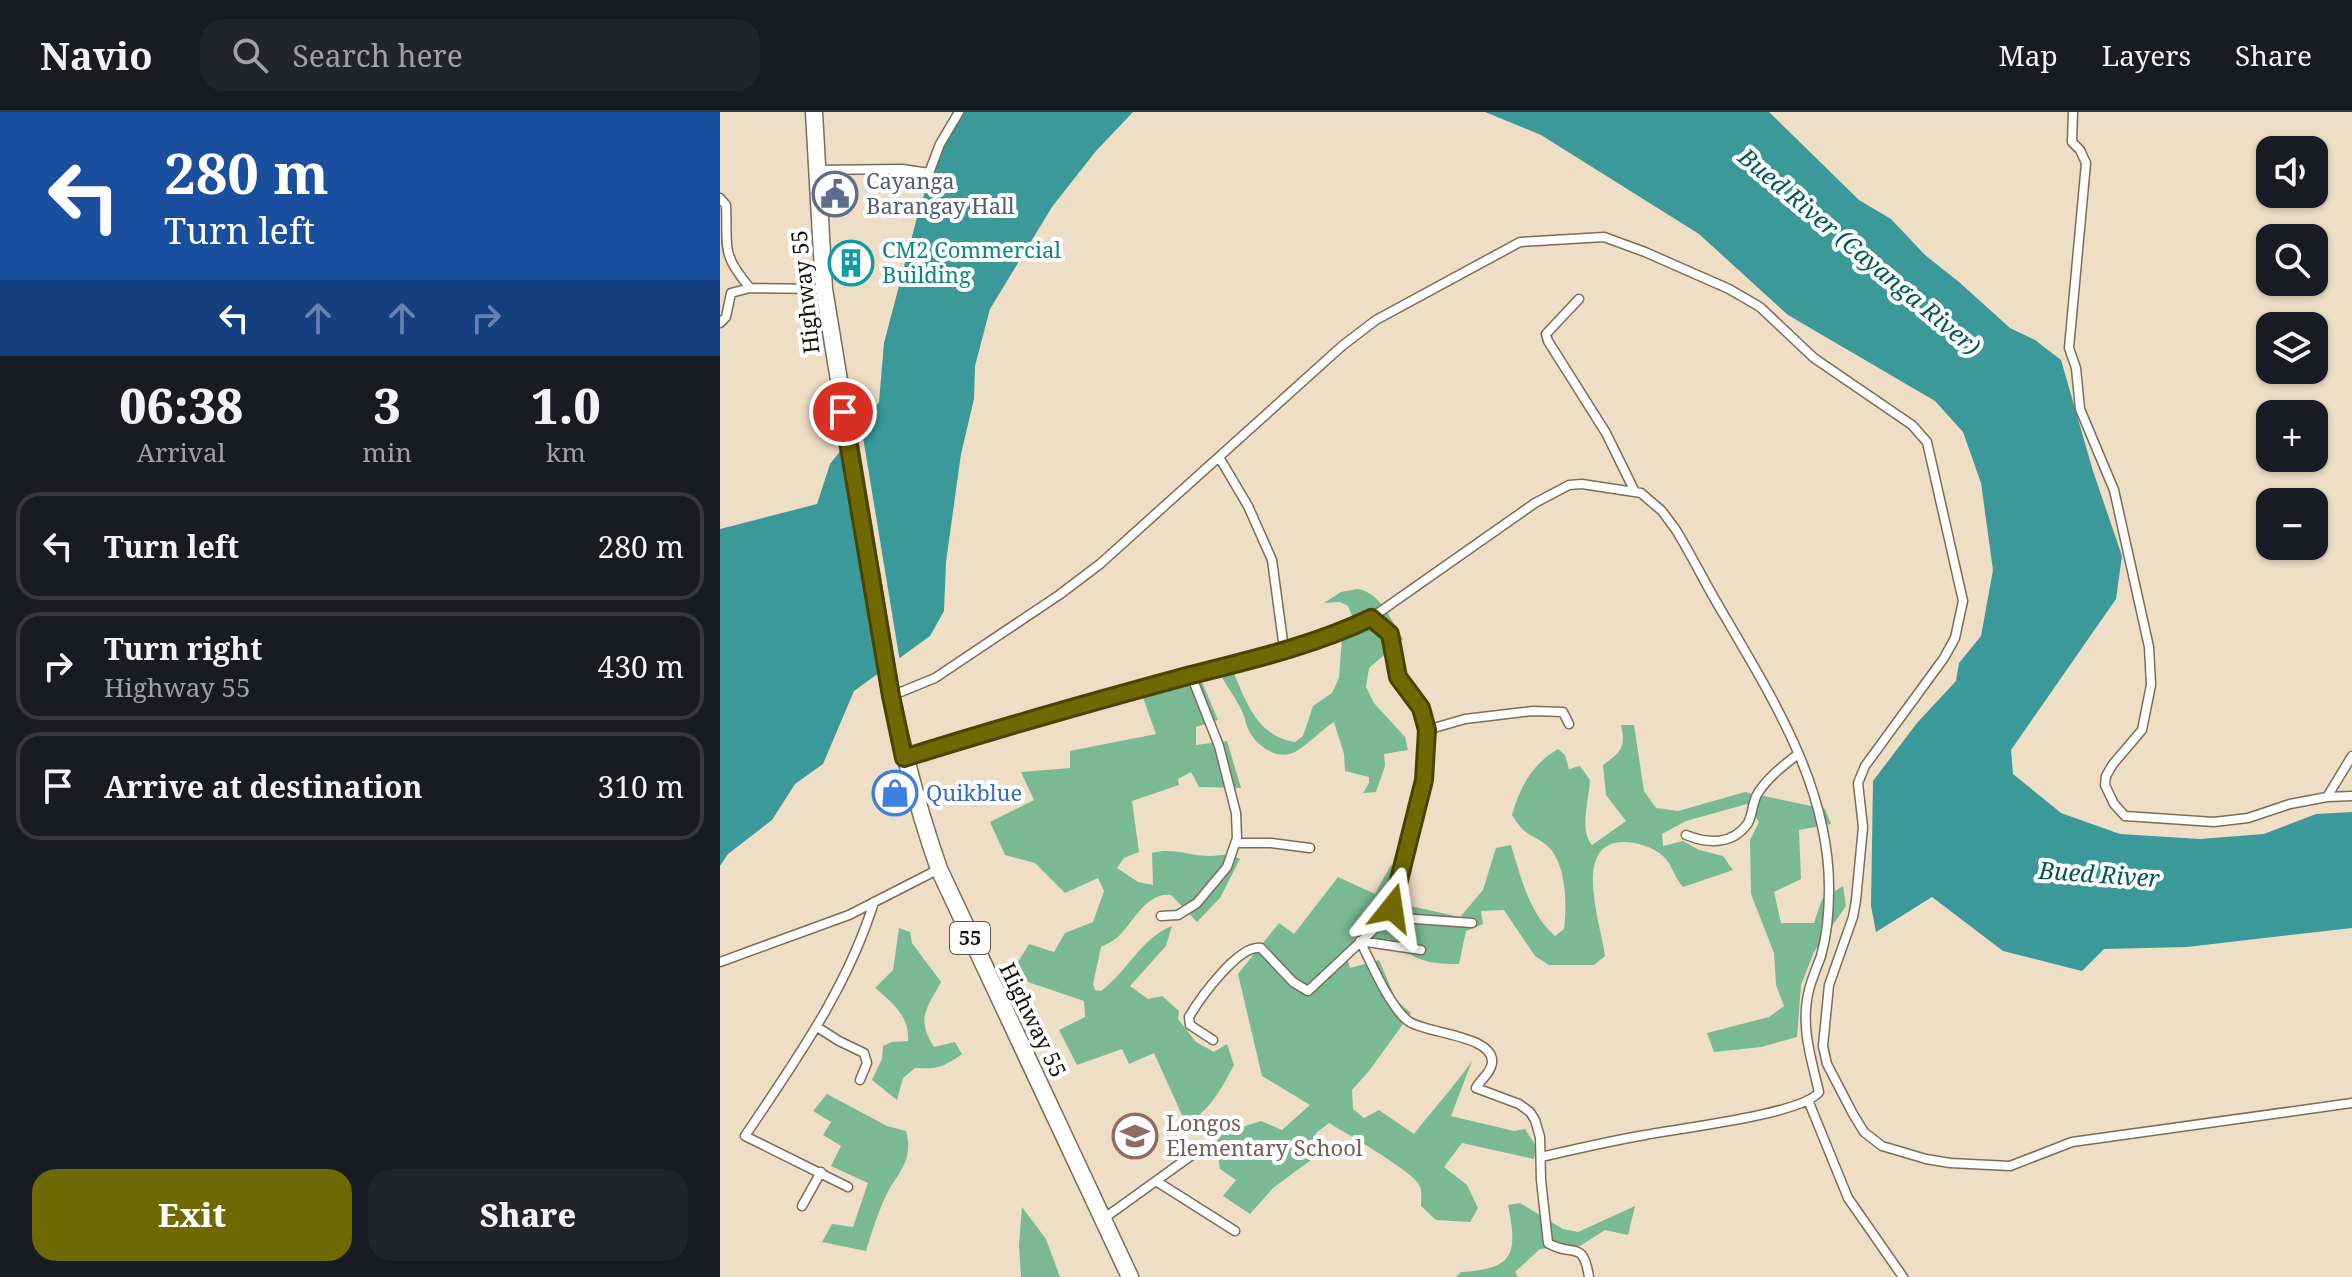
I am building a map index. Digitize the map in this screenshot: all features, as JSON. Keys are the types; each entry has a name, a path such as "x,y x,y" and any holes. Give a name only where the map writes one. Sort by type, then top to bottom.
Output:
{"highway":[{"name":"Highway 55","path":"814,112 824,289 886,669 904,758 939,869 1130,1277"}],"street":[{"path":"817,170 902,169 929,173 940,144 959,112"},
{"path":"2073,112 2072,142 2086,163 2069,348 2076,368 2080,409 2114,490 2149,647 2151,685 2142,730 2113,764 2105,785 2114,804 2125,816 2187,822 2248,818 2290,804 2352,796"},
{"path":"720,198 726,205 727,257 750,288"},
{"path":"891,696 935,678 1100,564 1342,346 1376,320 1520,242 1604,237 1729,289 1760,307 1814,358 1912,425 1927,442 1963,601 1955,638 1944,658 1865,766 1858,783 1863,827 1856,900 1829,985 1823,1046 1835,1082 1864,1132 1882,1146 1903,1153 1950,1163 1997,1167 2022,1163 2072,1142 2352,1103"},
{"path":"720,323 726,317 731,293 750,288 824,289"},
{"path":"1579,299 1550,327 1546,334 1548,341 1606,433 1635,492"},
{"path":"1219,457 1248,506 1272,560 1284,649"},
{"path":"904,758 1026,720 1345,630 1371,618 1561,488 1582,484 1635,492 1647,497 1662,511 1689,552 1756,670 1798,754 1823,823 1830,889 1822,953 1808,992 1807,1038 1810,1066 1819,1092 1808,1100 1735,1120 1648,1134 1541,1157"},
{"path":"1213,1040 1190,1025 1189,1017 1212,983 1247,951 1254,947 1261,948 1293,982 1308,991 1387,917 1396,896 1424,780 1427,730 1421,708 1398,677 1390,634 1371,618"},
{"path":"1161,916 1178,915 1197,903 1227,867 1236,843 1236,813 1219,746 1191,675"},
{"path":"1427,730 1465,719 1533,711 1563,712 1569,724"},
{"path":"1686,835 1715,842 1734,835 1747,823 1754,800 1764,785 1798,754"},
{"path":"2327,797 2352,756"},
{"path":"1236,843 1310,848"},
{"path":"720,962 849,915 939,869"},
{"path":"848,1187 745,1136 817,1027 853,960 874,902"},
{"path":"1387,917 1472,923"},
{"path":"1360,941 1421,950"},
{"path":"1360,941 1392,1000 1408,1021 1479,1042 1487,1050 1492,1063 1489,1072 1475,1087 1519,1104 1530,1112 1540,1137 1548,1243 1582,1254 1589,1277"},
{"path":"817,1027 864,1053 867,1063 860,1080"},
{"path":"1808,1100 1848,1198 1903,1277"},
{"path":"1102,1219 1199,1150"},
{"path":"802,1206 821,1172"},
{"path":"1156,1181 1235,1231"}],"green space":[{"path":"1357,589 1379,601 1403,639 1369,668 1366,687 1374,703 1405,737 1408,750 1384,754 1385,766 1376,792 1363,793 1369,777 1345,771 1344,754 1334,722 1295,752 1275,753 1262,747 1253,737 1241,708 1221,676 1233,671 1249,706 1263,726 1282,739 1295,742 1303,736 1313,706 1332,693 1339,678 1343,625 1355,623 1348,606 1340,602 1324,603 1341,592"},
{"path":"1202,682 1218,720 1196,727 1196,745 1227,741 1241,788 1199,787 1191,772 1178,779 1179,785 1132,801 1139,852 1124,858 1117,868 1138,882 1153,885 1152,853 1174,851 1202,856 1227,855 1240,859 1220,898 1197,922 1171,895 1162,895 1147,903 1118,937 1101,947 1093,984 1095,990 1101,991 1143,946 1172,926 1166,946 1130,986 1148,999 1162,996 1179,1011 1178,1019 1196,1042 1214,1052 1227,1044 1234,1065 1209,1106 1186,1124 1154,1053 1129,1064 1122,1049 1077,1065 1059,1030 1085,1017 1084,1001 1028,982 1018,962 1029,944 1054,952 1065,933 1093,922 1104,891 1098,878 1065,893 1035,863 1005,855 990,822 1034,800 1021,772 1070,768 1070,751 1156,734 1142,695"},
{"path":"1621,725 1634,725 1644,791 1656,808 1678,811 1745,792 1825,809 1831,824 1799,830 1801,879 1774,892 1781,923 1814,923 1822,899 1843,886 1846,906 1814,952 1801,985 1797,1037 1761,1047 1714,1052 1707,1033 1769,1017 1784,1006 1776,985 1774,953 1751,894 1750,840 1759,822 1747,804 1686,821 1662,834 1663,846 1683,841 1699,850 1723,856 1733,870 1683,887 1666,859 1654,850 1627,842 1607,846 1597,857 1593,871 1593,889 1605,956 1594,965 1549,965 1535,956 1504,910 1481,911 1483,924 1466,931 1459,964 1421,959 1389,939 1359,945 1347,958 1350,968 1379,960 1396,1000 1411,1013 1352,1090 1353,1109 1364,1118 1379,1110 1414,1134 1472,1061 1451,1116 1514,1131 1525,1129 1536,1146 1534,1159 1462,1143 1444,1167 1467,1185 1478,1208 1470,1222 1436,1220 1421,1206 1421,1188 1415,1179 1329,1123 1316,1133 1315,1157 1273,1188 1250,1214 1223,1196 1236,1180 1220,1169 1216,1142 1223,1133 1261,1121 1282,1130 1310,1105 1262,1076 1238,974 1279,923 1294,934 1338,877 1375,894 1391,865 1412,870 1401,904 1460,917 1483,890 1496,848 1511,845 1532,906 1555,936 1564,929 1565,908 1564,884 1558,861 1545,844 1517,822 1512,815 1515,805 1534,769 1558,749 1565,755 1569,769 1580,766 1590,780 1585,823 1592,845 1626,821 1606,795 1603,765 1621,749"},
{"path":"899,928 910,932 912,943 941,982 924,1021 934,1047 955,1042 962,1054 940,1067 915,1068 903,1078 897,1100 872,1080 882,1059 883,1046 908,1041 903,1017 875,988 893,970"},
{"path":"827,1094 887,1126 906,1131 906,1161 883,1202 866,1251 822,1242 832,1224 853,1227 868,1183 831,1166 841,1146 823,1135 831,1122 813,1111"},
{"path":"1520,1203 1563,1229 1578,1232 1635,1206 1628,1235 1605,1230 1580,1246 1540,1249 1515,1272 1518,1277 1456,1277 1461,1272 1492,1267 1508,1256 1512,1236 1508,1205"},
{"path":"1022,1207 1046,1239 1060,1277 1021,1277 1019,1245"}],"water":[{"path":"963,112 1133,112 1096,151 1052,207 990,309 975,366 974,399 961,454 946,562 944,611 930,636 854,691 823,764 795,784 772,820 728,854 720,866 720,529 817,504 830,464 879,402 884,343 920,206 943,142"},
{"path":"1485,112 1769,112 1859,200 1891,219 1925,255 2010,328 2035,340 2061,360 2093,471 2122,556 2116,599 2011,750 2013,774 2061,813 2120,834 2200,839 2264,834 2316,814 2352,812 2352,928 2187,947 2104,949 2082,971 2003,951 1932,897 1876,932 1871,906 1873,781 1917,723 1956,681 1959,663 1981,636 1993,570 1981,483 1963,432 1935,401 1788,315 1699,234 1541,135"}],"pier":[{"path":"860,419 900,662 892,668 878,670 839,446"}],"place":[{"name":"Cayanga Barangay Hall","path":"835,194"},
{"name":"CM2 Commercial Building","path":"851,263"},
{"name":"Quikblue","path":"895,793"},
{"name":"Longos Elementary School","path":"1135,1136"}],"route":[{"path":"843,412 904,758 1026,720 1332,635 1371,618 1390,634 1395,671 1421,708 1427,730 1424,780 1392,908"}],"water label":[{"name":"Bued River (Cayanga River)","path":"1859,252"},
{"name":"Bued River","path":"2099,875"}]}
